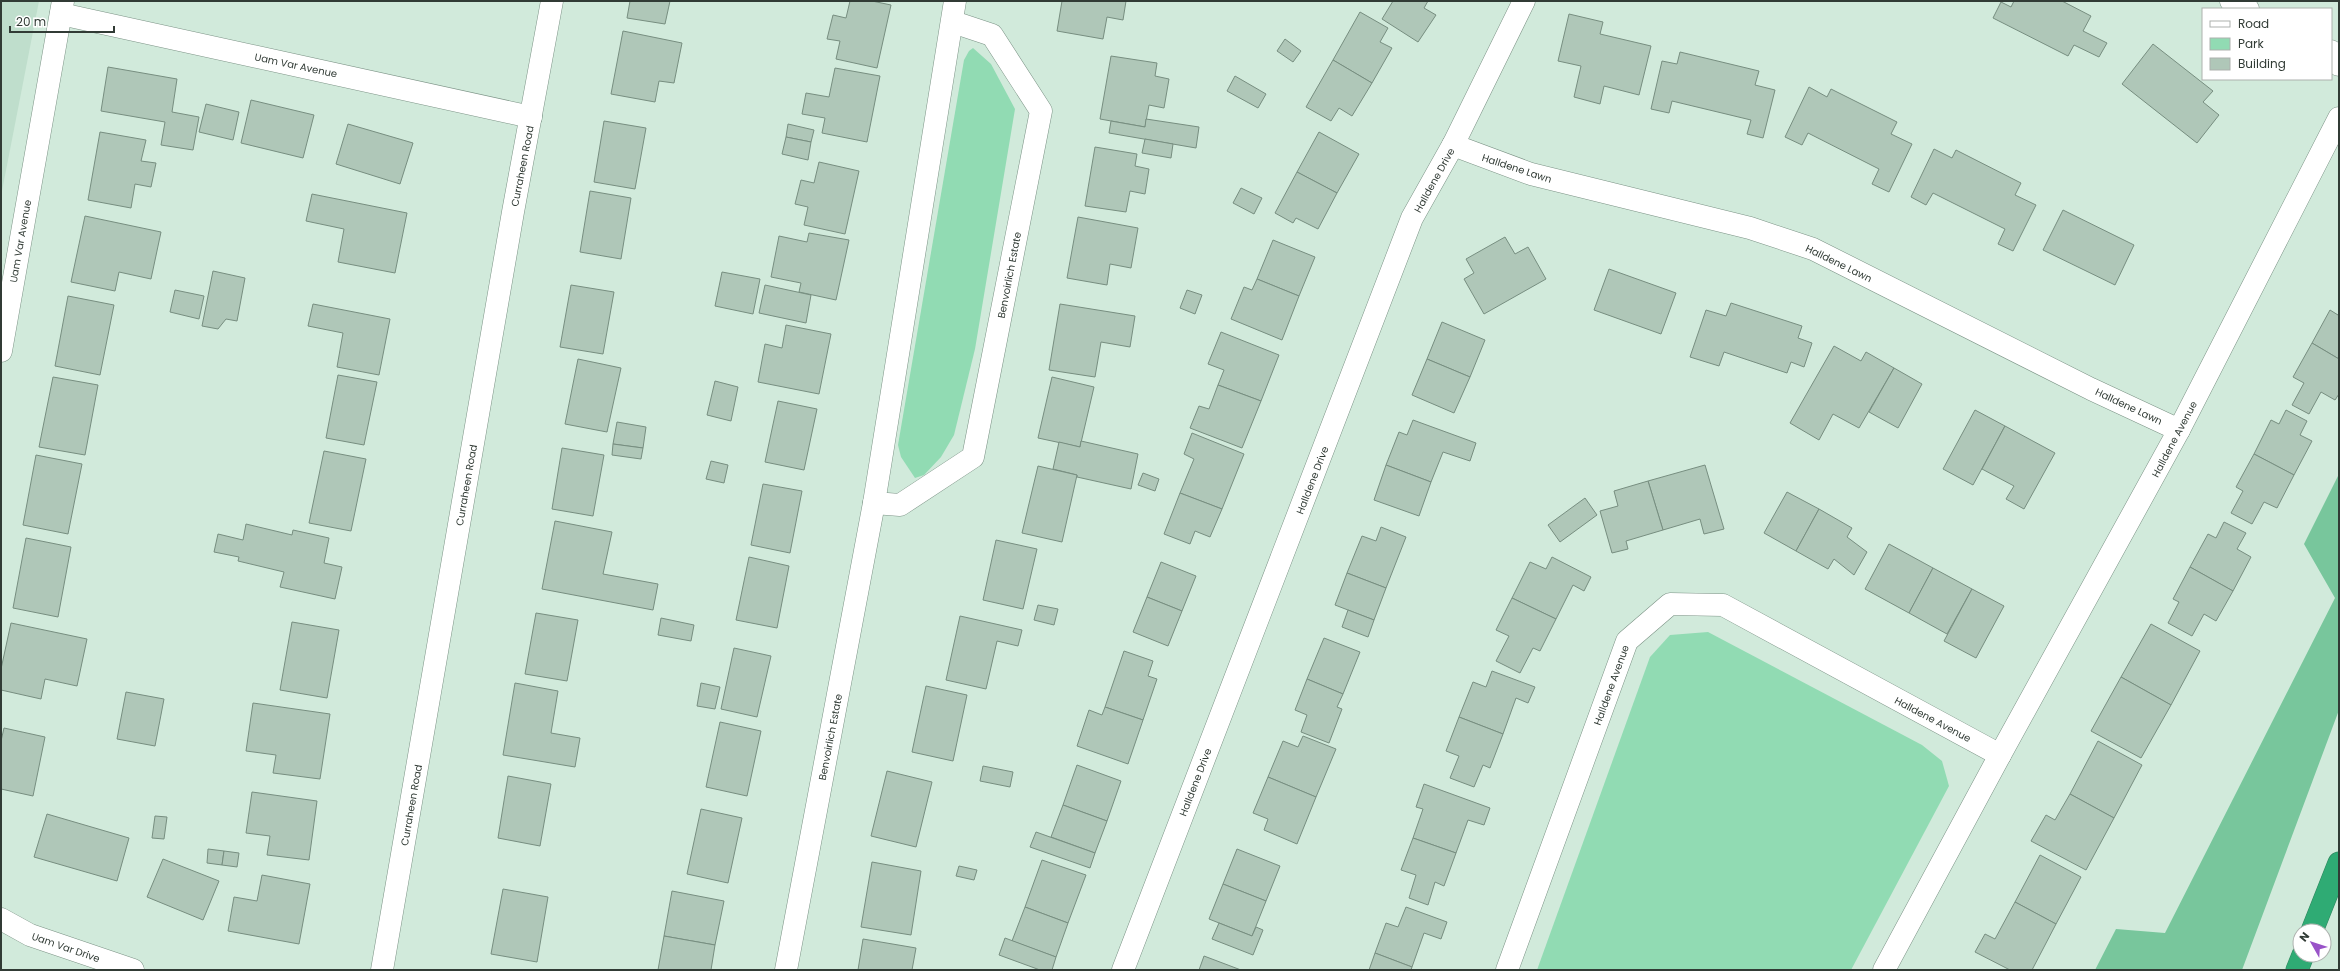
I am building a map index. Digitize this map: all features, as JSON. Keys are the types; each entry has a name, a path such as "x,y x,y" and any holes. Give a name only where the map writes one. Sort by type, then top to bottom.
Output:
{"highway":[{"path":"2315,923 2339,863"}],"street":[{"name":"Curraheen Road","path":"382,970 552,1"},
{"name":"Halldene Drive","path":"1123,970 1412,218 1454,145 1524,1"},
{"path":"2231,1 2246,8"},
{"name":"Uam Var Avenue","path":"1,351 62,7 531,117"},
{"name":"Benvoirlich Estate","path":"786,970 874,503 954,11 992,35 1041,111 973,456 900,505 874,503"},
{"path":"2332,53 2339,65"},
{"name":"Halldene Avenue","path":"1884,970 2000,755 2180,430 2339,118"},
{"name":"Halldene Lawn","path":"1454,145 1531,174 1750,228 1813,249 2090,389 2180,430"},
{"name":"Halldene Avenue","path":"1507,970 1627,640 1670,604 1723,605 2000,755"},
{"name":"Uam Var Drive","path":"1,919 30,935 133,970"}],"shaded area":[{"path":"1,1 39,1 1,196"}],"green space":[{"path":"973,48 991,64 1015,109 975,349 954,435 941,457 924,475 915,478 901,457 898,445 964,60 969,51"},
{"path":"2339,474 2339,710 2242,970 2095,970 2116,929 2165,933 2335,598 2304,544"},
{"path":"1708,632 1922,745 1942,761 1949,786 1851,970 1537,970 1650,657 1670,635"}],"building":[{"path":"630,1 670,1 665,24 627,18"},
{"path":"850,1 872,1 891,5 877,68 836,59 840,41 827,39 833,15 846,18"},
{"path":"1062,1 1126,1 1123,20 1107,17 1103,39 1057,31"},
{"path":"1393,1 1428,1 1424,8 1436,15 1418,42 1382,19"},
{"path":"2014,1 2062,1 2091,16 2083,31 2107,43 2099,57 2074,45 2068,56 1993,18 2001,2 2011,7"},
{"path":"1360,12 1388,28 1380,42 1392,48 1372,83 1333,60"},
{"path":"1569,14 1603,22 1600,34 1651,46 1639,95 1604,86 1600,104 1574,97 1581,66 1558,61"},
{"path":"623,31 682,43 674,83 659,81 655,102 611,94"},
{"path":"1285,39 1301,51 1293,62 1277,51"},
{"path":"2153,44 2213,91 2203,102 2219,115 2197,143 2122,84"},
{"path":"1680,52 1759,71 1755,85 1775,90 1763,138 1747,134 1751,120 1672,101 1669,113 1651,109 1662,61 1677,64"},
{"path":"1111,56 1157,63 1155,76 1169,79 1164,108 1149,105 1145,127 1100,119"},
{"path":"1333,60 1372,83 1352,116 1339,108 1331,121 1306,107"},
{"path":"108,67 177,79 172,112 199,117 193,150 161,145 165,122 101,111"},
{"path":"835,68 880,76 867,142 822,133 825,118 802,114 806,93 829,97"},
{"path":"1235,76 1266,94 1258,108 1227,91"},
{"path":"1809,87 1827,97 1831,89 1897,122 1891,134 1912,144 1889,192 1872,184 1879,169 1808,133 1802,145 1785,137"},
{"path":"251,100 314,115 303,158 241,143"},
{"path":"206,104 239,112 233,140 199,132"},
{"path":"1146,119 1199,127 1196,148 1109,133 1111,121 1145,127"},
{"path":"604,121 646,128 635,189 594,182"},
{"path":"348,124 413,143 400,184 336,164"},
{"path":"788,124 814,130 811,142 786,137"},
{"path":"100,132 146,140 141,161 156,163 151,187 135,184 131,208 88,200"},
{"path":"1319,132 1359,154 1337,193 1297,172"},
{"path":"786,137 811,142 808,160 782,154"},
{"path":"1145,139 1173,144 1171,158 1142,153"},
{"path":"1095,147 1137,154 1135,166 1149,169 1145,194 1130,191 1126,212 1085,206"},
{"path":"1934,149 1952,158 1956,150 2021,183 2015,195 2036,205 2013,251 1998,244 2005,229 1933,193 1926,205 1911,197"},
{"path":"819,162 859,171 845,234 804,225 808,207 795,204 801,180 814,183"},
{"path":"1297,172 1337,193 1318,229 1296,218 1293,223 1275,213"},
{"path":"1241,188 1262,198 1254,214 1233,203"},
{"path":"590,191 631,198 621,259 580,252"},
{"path":"312,194 407,213 395,273 338,262 344,229 306,221"},
{"path":"2063,210 2134,245 2115,285 2043,250"},
{"path":"85,216 161,232 151,279 119,272 115,291 71,282"},
{"path":"1078,217 1138,228 1131,268 1110,264 1107,285 1067,278"},
{"path":"809,233 849,240 836,300 799,292 801,283 771,277 779,236 807,242"},
{"path":"1505,237 1515,254 1528,247 1546,279 1484,314 1464,279 1474,273 1466,259"},
{"path":"1273,240 1315,257 1299,296 1257,279"},
{"path":"1609,269 1676,293 1661,334 1594,310"},
{"path":"213,271 245,278 237,321 226,319 218,329 202,326"},
{"path":"722,272 760,279 753,314 715,306"},
{"path":"1257,279 1299,296 1282,340 1231,319 1244,287 1252,290"},
{"path":"571,285 614,292 603,354 560,347"},
{"path":"765,285 811,295 806,323 759,313"},
{"path":"175,290 204,296 199,319 170,312"},
{"path":"1187,290 1202,295 1195,314 1180,308"},
{"path":"68,296 114,305 100,375 55,366"},
{"path":"1731,303 1802,326 1798,338 1812,343 1804,367 1791,362 1787,373 1724,352 1719,366 1690,357 1706,310 1726,316"},
{"path":"313,304 390,319 379,375 337,367 343,333 308,326"},
{"path":"1060,304 1135,316 1130,347 1101,342 1095,377 1049,370"},
{"path":"2330,310 2338,315 2339,313 2339,359 2312,343"},
{"path":"1442,322 1485,340 1470,377 1427,359"},
{"path":"786,325 831,334 819,394 758,382 765,344 782,348"},
{"path":"1221,332 1279,355 1261,401 1218,385 1224,370 1208,364"},
{"path":"2312,343 2339,359 2339,394 2335,400 2321,392 2309,414 2292,405 2304,383 2293,377"},
{"path":"1834,346 1861,361 1866,352 1894,368 1859,428 1833,414 1819,440 1790,423"},
{"path":"578,359 621,368 607,432 565,424"},
{"path":"1427,359 1470,377 1454,413 1412,395"},
{"path":"1894,368 1922,384 1898,428 1869,412"},
{"path":"338,375 377,382 364,445 326,438"},
{"path":"53,377 98,385 85,455 39,447"},
{"path":"1052,377 1094,387 1080,447 1038,438"},
{"path":"715,381 738,387 731,421 707,415"},
{"path":"1218,385 1261,401 1242,448 1190,428 1199,406 1209,409"},
{"path":"778,401 817,409 804,470 765,462"},
{"path":"1975,410 2005,426 1973,485 1943,469"},
{"path":"2286,410 2307,421 2300,435 2312,441 2294,475 2254,454 2271,420 2279,424"},
{"path":"1413,420 1476,443 1470,461 1443,452 1431,482 1386,465 1399,432 1407,435"},
{"path":"617,422 646,427 643,448 613,444"},
{"path":"2005,426 2055,453 2024,509 2006,499 2014,486 1982,469"},
{"path":"1192,433 1244,454 1222,509 1180,493 1194,459 1184,454"},
{"path":"1081,441 1138,454 1131,489 1077,477 1077,475 1053,469 1059,442 1080,447"},
{"path":"613,444 643,448 641,459 612,455"},
{"path":"562,448 604,455 593,516 552,509"},
{"path":"324,451 366,459 351,531 309,523"},
{"path":"2254,454 2294,475 2277,508 2264,502 2252,524 2231,513 2243,491 2236,487"},
{"path":"36,455 82,464 68,534 23,525"},
{"path":"711,461 728,465 724,483 706,479"},
{"path":"1386,465 1431,482 1419,516 1374,500"},
{"path":"1705,465 1724,529 1704,534 1700,519 1663,530 1648,481"},
{"path":"1038,466 1077,475 1062,542 1022,533"},
{"path":"1143,473 1159,479 1155,491 1138,485"},
{"path":"1648,481 1663,530 1626,541 1628,549 1612,553 1600,511 1618,506 1614,491"},
{"path":"763,484 802,491 790,553 751,545"},
{"path":"1787,492 1819,509 1796,551 1764,533"},
{"path":"1180,493 1222,509 1210,537 1195,531 1190,544 1164,534"},
{"path":"1585,498 1597,515 1560,542 1548,525"},
{"path":"1819,509 1852,528 1847,537 1867,552 1854,575 1834,559 1828,569 1796,551"},
{"path":"555,521 612,532 603,574 658,584 653,610 542,589"},
{"path":"2224,522 2246,533 2237,549 2251,557 2233,591 2190,567 2208,534 2216,538"},
{"path":"246,524 292,535 293,530 329,538 324,563 342,567 335,599 280,587 284,572 238,561 239,557 214,552 218,534 243,540"},
{"path":"1381,527 1406,537 1386,588 1347,573 1362,536 1376,541"},
{"path":"26,538 71,547 58,617 13,608"},
{"path":"996,540 1037,549 1023,609 983,600"},
{"path":"1889,544 1933,568 1909,613 1865,589"},
{"path":"749,557 789,566 777,628 736,620"},
{"path":"1552,557 1591,577 1584,591 1573,585 1556,619 1512,598 1530,562 1546,569"},
{"path":"1161,562 1196,576 1182,611 1147,597"},
{"path":"2190,567 2233,591 2216,621 2204,614 2192,636 2168,623 2179,602 2173,599"},
{"path":"1933,568 1972,589 1947,634 1909,613"},
{"path":"1347,573 1386,588 1374,620 1335,605"},
{"path":"1972,589 2004,606 1976,658 1944,641"},
{"path":"1147,597 1182,611 1168,646 1133,632"},
{"path":"1512,598 1556,619 1540,651 1533,648 1520,673 1496,661 1509,636 1496,630"},
{"path":"1038,605 1058,609 1054,625 1034,620"},
{"path":"1348,610 1374,620 1368,637 1342,627"},
{"path":"536,613 578,620 567,681 525,674"},
{"path":"960,616 1022,630 1018,646 997,641 986,689 946,680"},
{"path":"661,618 694,625 691,641 658,635"},
{"path":"292,622 339,630 327,698 280,690"},
{"path":"11,623 87,639 77,686 45,679 41,699 1,690 1,669"},
{"path":"2151,624 2200,651 2171,705 2121,677"},
{"path":"1324,638 1360,652 1343,694 1307,679"},
{"path":"734,648 771,656 757,717 721,709"},
{"path":"1124,651 1153,661 1148,676 1157,679 1143,720 1105,707"},
{"path":"1492,671 1535,687 1528,703 1516,698 1503,734 1459,717 1473,682 1486,687"},
{"path":"2121,677 2171,705 2141,758 2091,731"},
{"path":"1307,679 1343,694 1337,707 1342,709 1329,743 1301,732 1307,715 1295,710"},
{"path":"515,683 558,691 551,733 580,738 575,767 503,755"},
{"path":"701,683 720,687 715,709 697,706"},
{"path":"926,686 967,695 953,761 912,752"},
{"path":"126,692 164,699 155,746 117,739"},
{"path":"253,703 330,714 320,779 273,773 276,755 246,751"},
{"path":"1105,707 1143,720 1128,764 1077,746 1089,710 1102,715"},
{"path":"1459,717 1503,734 1490,768 1483,765 1474,787 1450,778 1459,756 1446,751"},
{"path":"720,722 761,731 747,796 706,787"},
{"path":"4,728 45,737 33,796 1,789 1,741"},
{"path":"1303,736 1336,749 1316,797 1268,777 1283,741 1298,747"},
{"path":"2098,741 2142,765 2114,818 2070,794"},
{"path":"1077,765 1121,781 1107,821 1063,805"},
{"path":"983,766 1013,772 1010,787 980,781"},
{"path":"887,771 932,782 916,847 871,836"},
{"path":"508,776 551,784 540,846 498,838"},
{"path":"1268,777 1316,797 1297,844 1264,830 1268,819 1253,813"},
{"path":"1424,784 1490,808 1484,825 1468,820 1456,853 1413,838 1423,809 1416,807"},
{"path":"252,792 317,801 309,860 267,855 270,836 246,833"},
{"path":"2070,794 2114,818 2086,870 2031,841 2046,815 2055,820"},
{"path":"1063,805 1107,821 1095,853 1051,837"},
{"path":"701,809 742,818 728,883 687,874"},
{"path":"47,814 129,838 117,881 34,857"},
{"path":"155,816 167,817 164,839 152,838"},
{"path":"1036,832 1095,853 1090,868 1030,847"},
{"path":"1413,838 1456,853 1444,886 1435,882 1428,905 1409,898 1416,875 1401,870"},
{"path":"208,849 224,851 222,865 207,863"},
{"path":"1237,849 1280,866 1266,901 1223,884"},
{"path":"224,851 239,853 237,867 222,865"},
{"path":"2040,855 2081,877 2056,924 2015,902"},
{"path":"163,859 219,881 203,920 147,897"},
{"path":"1042,860 1086,875 1068,923 1025,907"},
{"path":"872,862 921,871 911,935 861,927"},
{"path":"959,866 977,870 974,880 956,876"},
{"path":"262,875 310,884 299,944 228,931 234,897 257,901"},
{"path":"1223,884 1266,901 1252,936 1209,919"},
{"path":"503,889 548,897 537,962 491,954"},
{"path":"672,891 724,901 715,945 664,936"},
{"path":"2015,902 2056,924 2032,970 2010,970 1975,952 1985,934 1995,939"},
{"path":"1025,907 1068,923 1056,957 1012,941"},
{"path":"1406,907 1447,922 1441,939 1424,933 1412,967 1375,953 1386,923 1398,927"},
{"path":"1219,923 1252,936 1256,927 1263,930 1253,955 1212,939"},
{"path":"664,936 715,945 711,970 658,970"},
{"path":"1005,938 1056,957 1052,970 1040,970 999,955"},
{"path":"863,939 916,948 912,970 858,970"},
{"path":"1375,953 1412,967 1411,970 1369,970"},
{"path":"1204,956 1241,970 1199,970"}]}
